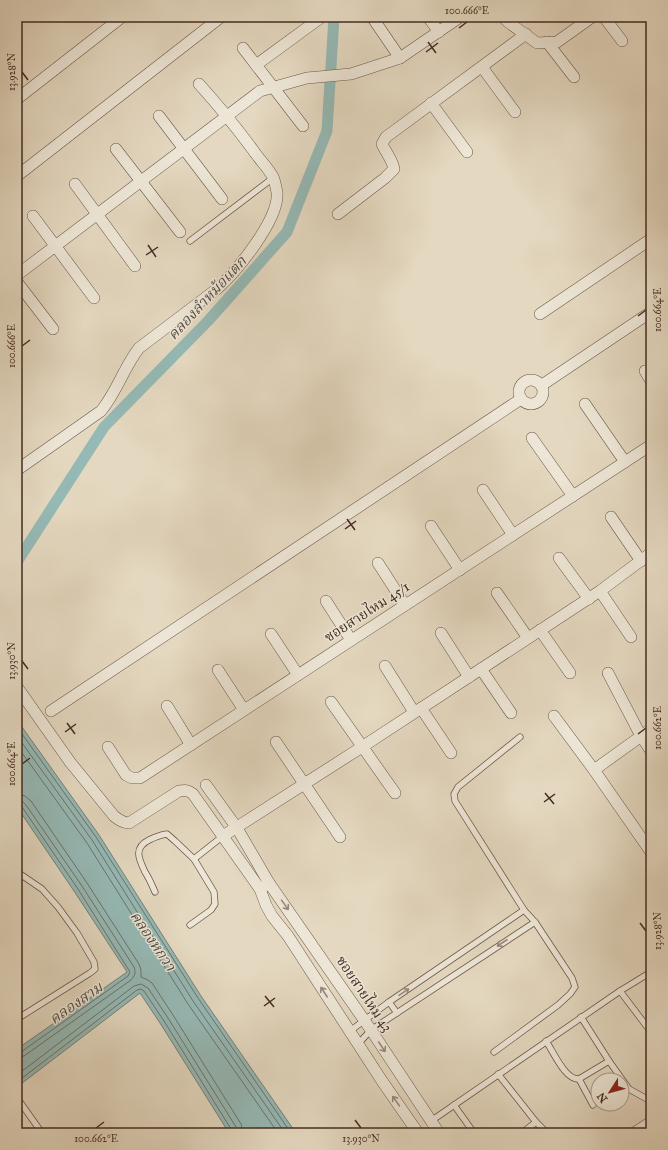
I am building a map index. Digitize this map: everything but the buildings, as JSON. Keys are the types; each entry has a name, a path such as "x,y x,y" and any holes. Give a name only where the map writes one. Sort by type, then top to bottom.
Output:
{"street":[{"path":"17,99 122,17"},
{"path":"17,176 221,17"},
{"path":"372,17 400,58"},
{"path":"428,17 439,32"},
{"path":"17,275 260,91 307,78 351,74 400,58 460,17"},
{"path":"503,17 537,42 557,42 592,17"},
{"path":"604,17 622,41"},
{"path":"256,65 319,19"},
{"path":"338,214 390,174 394,169 392,161 385,152 382,144 386,137 526,34"},
{"path":"547,42 574,77"},
{"path":"243,48 303,126"},
{"path":"482,66 515,112"},
{"path":"17,470 101,411 108,403 132,356 139,348 226,281 250,252 264,230 274,207 277,193 273,178 227,116 199,84"},
{"path":"432,103 467,152"},
{"path":"159,116 222,199"},
{"path":"116,149 180,232"},
{"path":"75,184 136,266"},
{"path":"33,216 94,298"},
{"path":"540,314 651,239"},
{"path":"17,282 53,329"},
{"path":"542,385 651,312"},
{"path":"535,380 542,385 544,394 536,403 528,404 521,399 519,391 523,383 526,381 535,380"},
{"path":"51,711 521,399"},
{"path":"584,404 625,462"},
{"path":"532,438 573,496"},
{"name":"ซอยสายไหม 45/1","path":"108,747 126,775 132,778 140,778 651,445"},
{"path":"484,490 513,535"},
{"path":"611,517 641,561"},
{"path":"430,526 460,570"},
{"path":"223,836 304,785 589,599 651,554"},
{"path":"559,558 589,599"},
{"path":"378,563 405,605"},
{"path":"600,591 632,637"},
{"path":"496,593 528,638"},
{"path":"326,601 351,640"},
{"path":"540,630 570,673"},
{"path":"441,633 469,677"},
{"path":"271,634 298,675"},
{"path":"385,666 451,753"},
{"path":"482,669 511,713"},
{"path":"218,670 244,710"},
{"path":"608,673 641,736 651,751"},
{"path":"17,686 70,762 114,816 120,821 129,823 179,791 185,790 193,794 260,890 272,916 288,936 418,1133"},
{"path":"331,702 395,793"},
{"path":"167,706 191,745"},
{"path":"554,716 594,770 651,852"},
{"path":"594,770 651,729"},
{"path":"276,742 340,837"},
{"name":"ซอยสายไหม 43","path":"206,785 236,828 270,883 371,1030 439,1133"},
{"path":"260,890 270,883"},
{"path":"634,1133 651,1122"}],"lane":[{"path":"190,241 273,178"},
{"path":"494,1052 558,1005 575,987 572,978 535,922 524,910 455,801 454,794 458,787 520,737"},
{"path":"155,892 138,854 141,846 148,841 167,834 194,859 214,892 215,904 211,910 190,925"},
{"path":"194,859 223,836"},
{"path":"17,872 42,889 58,907 77,933 94,962 95,969 17,1019"},
{"path":"350,1031 389,1002 524,910"},
{"path":"358,1044 371,1030 535,922"},
{"path":"431,1121 581,1017 651,972"},
{"path":"620,991 651,1032"},
{"path":"389,1002 397,1013"},
{"path":"581,1017 608,1061 629,1089 647,1099 651,1099"},
{"path":"546,1041 566,1073 574,1080 579,1080 608,1061"},
{"path":"498,1074 536,1122 547,1133"},
{"path":"579,1080 590,1100"},
{"path":"20,1102 42,1133"},
{"path":"454,1106 474,1133"},
{"path":"522,1133 536,1122"}],"water":[{"name":"คลองหกวา","path":"17,720 99,835 201,996 296,1133 229,1133 140,993 17,1087 17,1049 127,972 17,807"}],"waterway":[{"name":"คลองลำหม้อแตก","path":"17,562 104,427 208,321 287,232 327,131 334,17"}],"water label":[{"name":"คลองสาม","path":"76,1003"}]}
